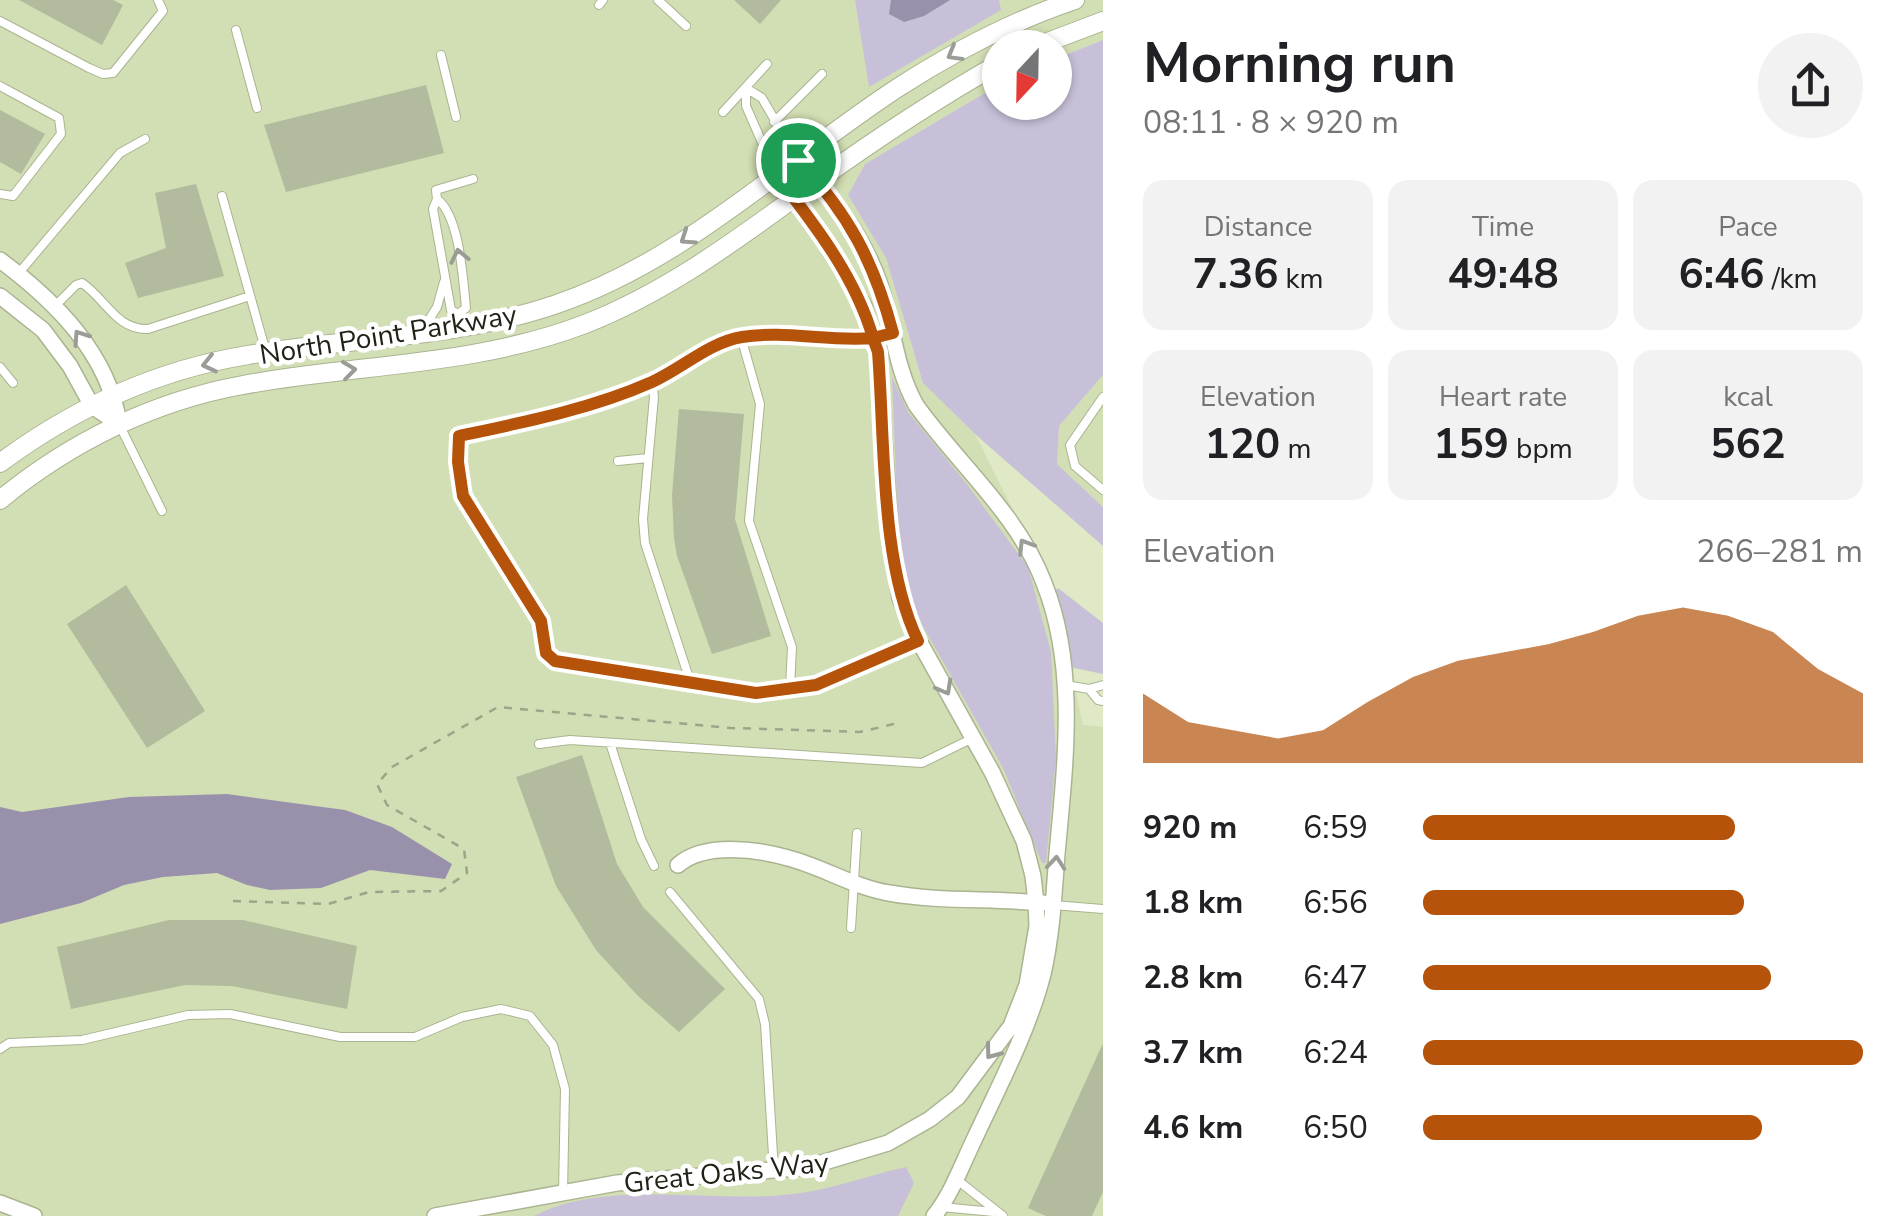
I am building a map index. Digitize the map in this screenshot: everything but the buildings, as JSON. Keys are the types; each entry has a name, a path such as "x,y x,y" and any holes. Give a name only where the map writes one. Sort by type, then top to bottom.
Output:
{"street":[{"name":"North Point Parkway","path":"0,463 48,430 115,394 179,371 266,352 421,333 458,321 555,305 665,253 943,60 1010,25 1075,0"},
{"path":"1072,33 1103,21"},
{"name":"North Point Parkway","path":"0,500 55,460 119,424 185,399 244,385 464,356 570,329 665,286 938,98 982,73"},
{"name":"Great Oaks Way","path":"435,1216 617,1184 827,1163 888,1142 958,1097 1001,1042 1020,1006 1044,904 1062,781 1066,684 1054,616 1029,550 916,405 902,381 879,282 864,248 818,181 798,160"},
{"name":"Great Oaks Way","path":"777,176 864,306 878,352 896,577 906,616 1024,841 1044,904 1043,973 1030,1016 937,1212"},
{"path":"0,260 55,306 78,331 115,394 119,424"},
{"path":"0,296 43,330 58,347 92,406 119,424"},
{"path":"678,865 688,856 700,853 748,851 788,858 890,894 1044,904"},
{"path":"0,1203 34,1216"}],"lane":[{"path":"0,21 89,68 103,74 113,73 163,11 158,0"},
{"path":"658,0 686,26"},
{"path":"236,30 257,108"},
{"path":"441,54 456,117"},
{"path":"723,112 767,64"},
{"path":"774,122 822,74"},
{"path":"0,86 58,118 61,134 13,196 0,194"},
{"path":"746,88 762,98 798,160"},
{"path":"746,88 746,106 777,176"},
{"path":"18,274 120,153 146,139"},
{"path":"438,199 432,210 452,310 458,321 466,308 461,262 447,206 438,199 436,190 472,179"},
{"path":"222,196 266,352"},
{"path":"421,333 437,307 446,278"},
{"path":"55,306 82,283 123,324 148,329 250,296"},
{"path":"893,333 835,340 741,337 652,382 540,419 459,436 458,462 463,496 541,621 546,653 565,665 756,693 816,685 918,641"},
{"path":"741,337 760,404 749,520 792,647 790,688"},
{"path":"0,367 13,383"},
{"path":"652,382 654,398 643,519 645,543 691,684"},
{"path":"1103,397 1070,444 1076,466 1103,490"},
{"path":"119,424 162,511"},
{"path":"618,461 648,458"},
{"path":"1066,684 1090,688 1103,685"},
{"path":"1090,688 1098,700 1103,700"},
{"path":"539,744 570,740 922,764 973,738"},
{"path":"610,743 641,839 654,866"},
{"path":"852,928 857,833"},
{"path":"670,892 759,999 766,1024 774,1171"},
{"path":"1044,904 1103,908"},
{"path":"0,1049 8,1042 82,1040 188,1015 230,1014 340,1037 416,1037 462,1017 501,1009 516,1012 530,1016 553,1045 565,1089 563,1193"},
{"path":"956,1178 999,1214"},
{"path":"937,1212 999,1214"}],"path":[{"path":"233,902 328,904 369,892 441,891 467,873 464,848 387,805 377,784 392,767 498,707 732,728 860,732 902,722"}],"shaded area":[{"path":"0,0 855,0 870,86 1000,10 999,0 1103,0 1103,40 1072,52 1072,30 982,30 982,95 865,164 848,195 886,258 923,383 975,434 1054,592 1083,725 1103,727 1103,1216 0,1216"},
{"path":"855,0 999,0 1001,10 869,87"},
{"path":"891,0 950,0 924,16 904,22 889,14"},
{"path":"1103,40 1103,375 1059,426 1057,464 1103,507 1103,546 923,383 886,258 848,195 865,164 982,95 982,120 1072,120 1072,52"},
{"path":"1103,375 1103,507 1057,464 1059,426"},
{"path":"892,377 908,412 1028,567 1051,652 1056,758 1046,863 1042,863 1003,768 912,607 898,528"},
{"path":"1058,588 1103,623 1103,674 1069,667 1054,592"},
{"path":"227,794 345,810 392,827 452,864 445,879 370,870 321,888 270,890 217,873 163,877 124,885 81,903 0,924 0,807 22,812 129,797"},
{"path":"906,1167 914,1183 898,1216 534,1216 593,1198 627,1195 793,1194"}],"route":[{"path":"798,160 777,176 846,275 864,306 873,338 741,337 654,381 595,403 459,436 463,496 541,621 546,653 555,661 756,693 816,685 918,641 906,616 896,577 878,352 873,338 893,333 879,282 864,248 818,181 798,160"}]}
